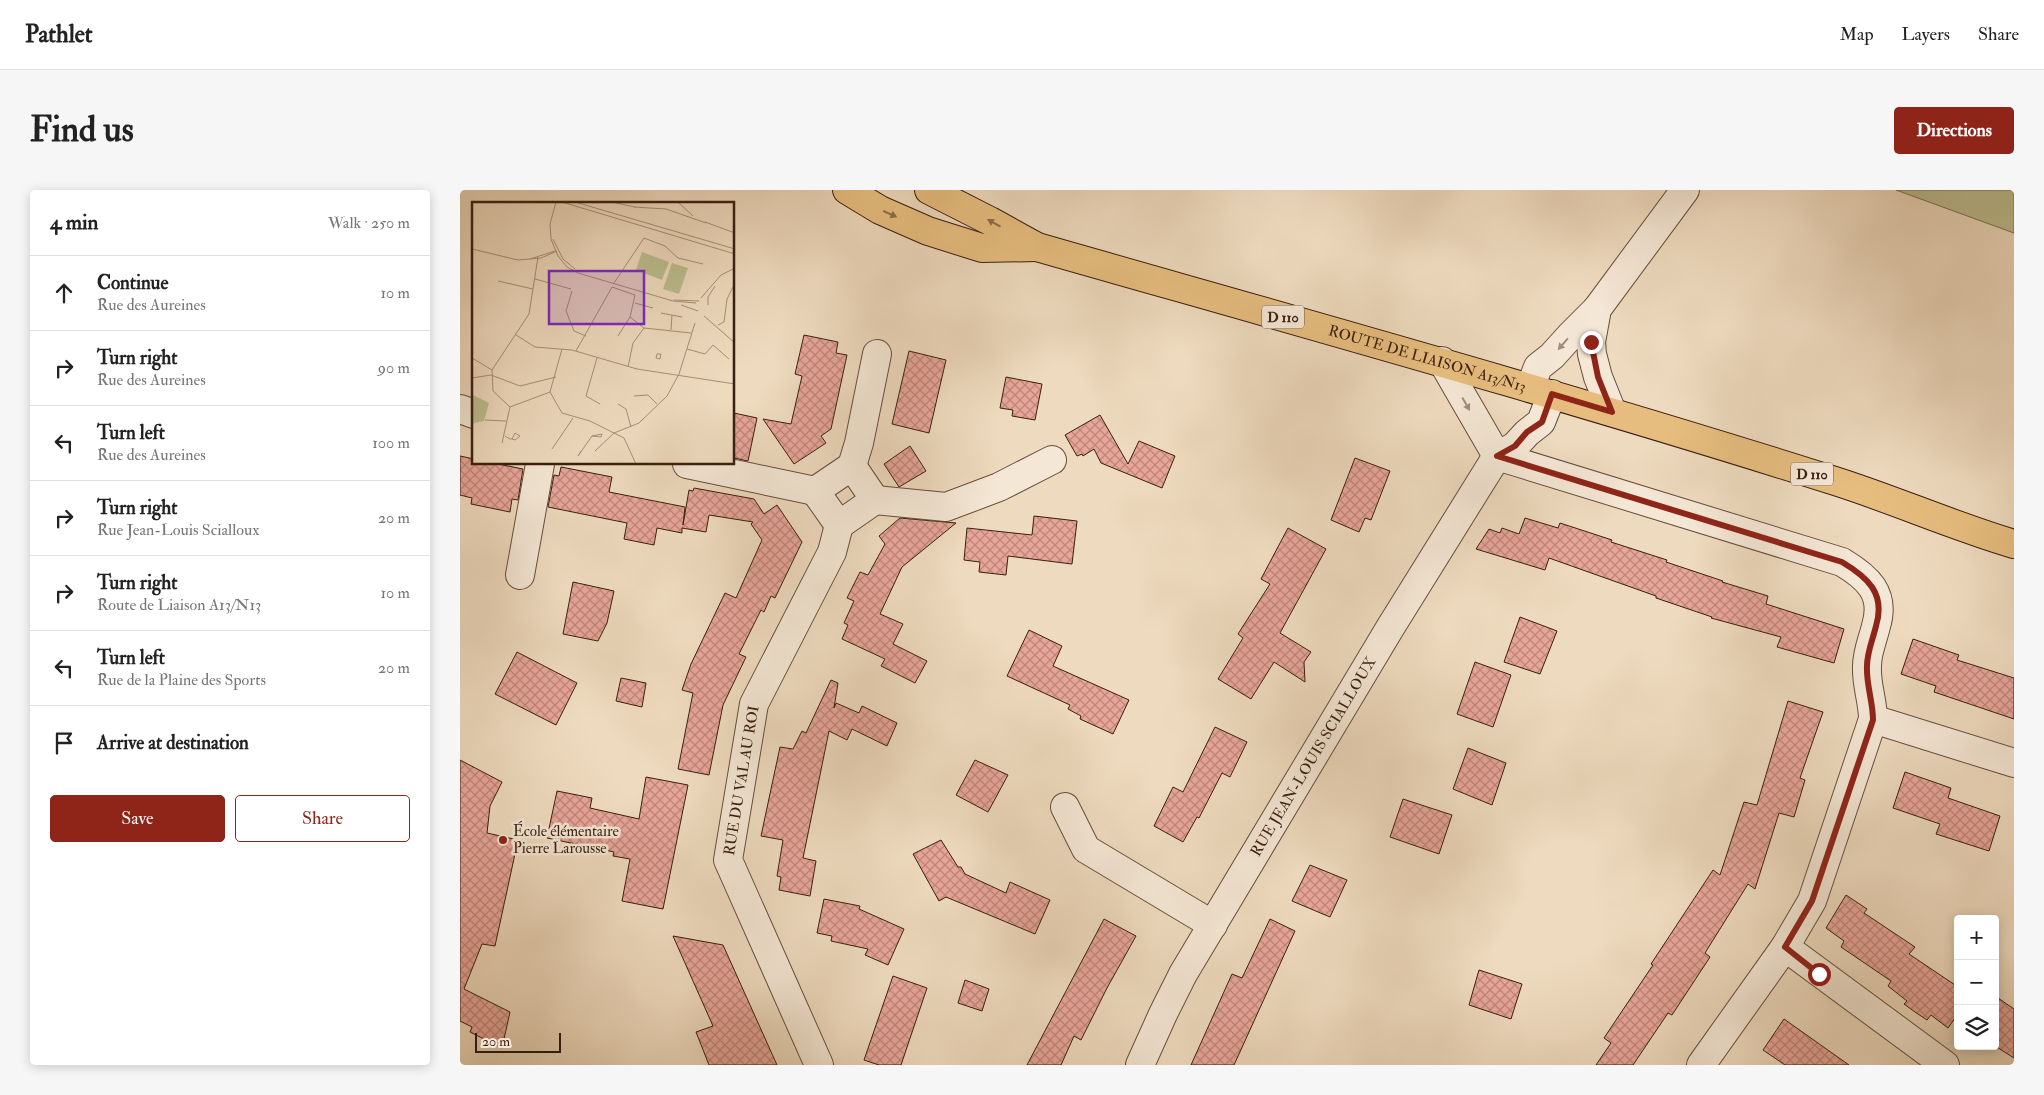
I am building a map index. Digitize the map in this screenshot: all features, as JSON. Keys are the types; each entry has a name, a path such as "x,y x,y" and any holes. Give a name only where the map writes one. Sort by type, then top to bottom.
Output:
{"main road":[{"name":"D 110","path":"847,190 880,210 928,231 982,248 1037,247"},
{"name":"D 110","path":"929,190 1037,247"},
{"name":"ROUTE DE LIAISON A13/N13","path":"1037,247 1442,361 1612,412 1838,482 2012,545"}],"street":[{"name":"RUE JEAN-LOUIS SCIALLOUX","path":"1140,1065 1162,1014 1183,974 1390,628 1497,456 1515,446 1527,432 1542,422 1538,367 1552,356 1597,309 1685,190"},
{"path":"1597,309 1591,342 1592,354 1598,377 1612,412"},
{"path":"815,491 852,466 859,443 877,354"},
{"path":"1442,361 1497,456 1842,562 1859,572 1870,583 1877,596 1880,611 1868,652 1867,666 1867,680 1873,703 1873,720 1812,901 1785,947 1701,1065"},
{"path":"460,409 472,413"},
{"path":"692,465 815,491 839,525 875,500 946,506 999,487 1052,460"},
{"path":"520,575 540,465"},
{"path":"852,466 875,500"},
{"name":"RUE DU VAL AU ROI","path":"820,1065 728,860 754,704 832,552 839,525"},
{"path":"1873,720 2014,764"},
{"path":"1065,807 1086,849 1213,925"},
{"path":"1785,947 1945,1065"}],"green space":[{"path":"1896,190 2014,190 2014,233"}],"building":[{"path":"804,335 838,342 836,353 847,355 831,429 821,436 826,443 794,464 763,419 791,424 802,376 795,374"},
{"path":"909,351 946,360 929,433 892,424"},
{"path":"1006,377 1042,384 1035,420 1012,416 1013,410 1000,408"},
{"path":"735,413 757,418 748,461 735,458"},
{"path":"1100,415 1128,464 1139,441 1175,456 1162,488 1101,463 1094,449 1083,456 1082,454 1077,456 1065,435"},
{"path":"910,446 926,471 899,487 884,464"},
{"path":"460,456 472,459 472,465 503,465 523,469 518,500 512,499 510,512 471,504 472,498 460,495"},
{"path":"1355,458 1390,471 1371,520 1365,518 1359,532 1331,520"},
{"path":"561,467 612,477 609,492 685,507 683,525 689,490 693,491 694,488 754,499 764,514 777,505 802,542 775,598 771,596 764,612 761,610 739,654 746,657 723,705 709,775 678,769 693,693 682,690 691,664 725,593 736,598 762,540 751,524 753,522 709,515 706,532 682,528 682,533 657,528 654,545 624,539 627,523 548,507 554,475 559,476"},
{"path":"1034,516 1077,521 1072,564 1008,556 1006,575 979,572 980,562 964,560 967,528 1032,535"},
{"path":"900,518 956,523 902,567 880,614 903,624 893,644 927,661 915,683 881,666 885,659 842,639 848,625 844,623 854,601 847,598 860,572 868,575 885,544 879,536"},
{"path":"1525,518 1558,528 1560,523 1612,540 1611,542 1667,560 1666,562 1768,596 1766,604 1844,629 1834,663 1777,647 1781,637 1711,618 1656,598 1656,596 1549,558 1545,570 1476,549 1489,529 1500,533 1502,528 1519,534"},
{"path":"1288,528 1326,549 1280,633 1311,652 1304,662 1305,682 1274,662 1251,699 1218,679 1243,638 1238,634 1270,584 1261,579"},
{"path":"573,582 614,591 607,623 598,641 563,634"},
{"path":"1520,617 1557,631 1540,674 1504,662"},
{"path":"1029,630 1062,646 1053,666 1129,700 1113,734 1080,719 1081,716 1068,709 1070,705 1007,676"},
{"path":"1913,639 1959,655 1957,660 2014,678 2014,719 1934,692 1936,686 1901,674"},
{"path":"517,652 577,683 556,725 495,694"},
{"path":"1475,662 1511,675 1493,727 1457,714"},
{"path":"621,678 646,683 642,707 616,701"},
{"path":"831,680 838,683 834,708 836,703 859,713 862,706 897,723 887,746 852,729 847,740 829,731 803,858 816,861 810,896 779,890 781,877 777,876 783,840 761,836 780,747 793,749 802,731 806,733"},
{"path":"1788,701 1823,712 1800,778 1805,780 1794,817 1779,813 1755,889 1748,884 1705,953 1710,957 1672,1015 1668,1013 1633,1065 1596,1065 1611,1043 1604,1038 1653,965 1651,964 1713,870 1720,875 1744,802 1757,805"},
{"path":"1215,727 1247,742 1230,777 1222,773 1199,818 1197,817 1183,842 1154,826 1173,787 1183,792"},
{"path":"1468,748 1506,763 1492,805 1453,789"},
{"path":"460,760 502,782 490,806 487,833 518,840 495,946 482,944 464,989 510,1012 502,1048 470,1032 472,1027 460,1021"},
{"path":"975,760 1008,775 988,812 956,795"},
{"path":"1905,772 1951,788 1948,798 2000,816 1989,851 1936,834 1940,824 1893,808"},
{"path":"646,777 688,785 663,909 622,901 630,859 613,856 614,852 547,838 557,791 592,798 590,808 639,819"},
{"path":"1403,799 1452,815 1439,854 1390,837"},
{"path":"941,840 958,867 961,867 965,874 1006,893 1010,882 1050,900 1035,934 946,897 939,901 913,854"},
{"path":"1310,865 1347,880 1330,917 1292,901"},
{"path":"1846,895 1867,909 1864,913 1915,947 1909,954 1954,984 1954,1019 1948,1028 1931,1015 1927,1020 1904,1004 1907,1001 1888,986 1891,981 1841,947 1844,941 1826,928"},
{"path":"824,899 860,906 859,909 904,929 888,965 865,955 868,949 831,941 832,936 817,933"},
{"path":"1104,919 1136,936 1081,1040 1074,1036 1061,1065 1027,1065"},
{"path":"1270,919 1295,931 1234,1065 1191,1065 1232,974 1242,978"},
{"path":"673,936 723,945 777,1065 709,1065 696,1032 713,1026"},
{"path":"1479,970 1522,984 1511,1019 1469,1005"},
{"path":"893,976 927,988 901,1065 879,1065 864,1060"},
{"path":"965,980 989,989 982,1011 958,1003"},
{"path":"1999,999 2014,1009 2014,1058 1999,1049"},
{"path":"1784,1019 1849,1065 1785,1065 1763,1050"}],"place":[{"name":"École élémentaire Pierre Larousse","path":"503,840"}],"route":[{"path":"1591,342 1598,377 1612,412 1552,394 1542,422 1527,432 1515,446 1497,456 1842,562 1859,572 1870,583 1877,596 1880,611 1868,652 1867,666 1867,680 1873,703 1873,720 1812,901 1785,947 1819,974"}]}
